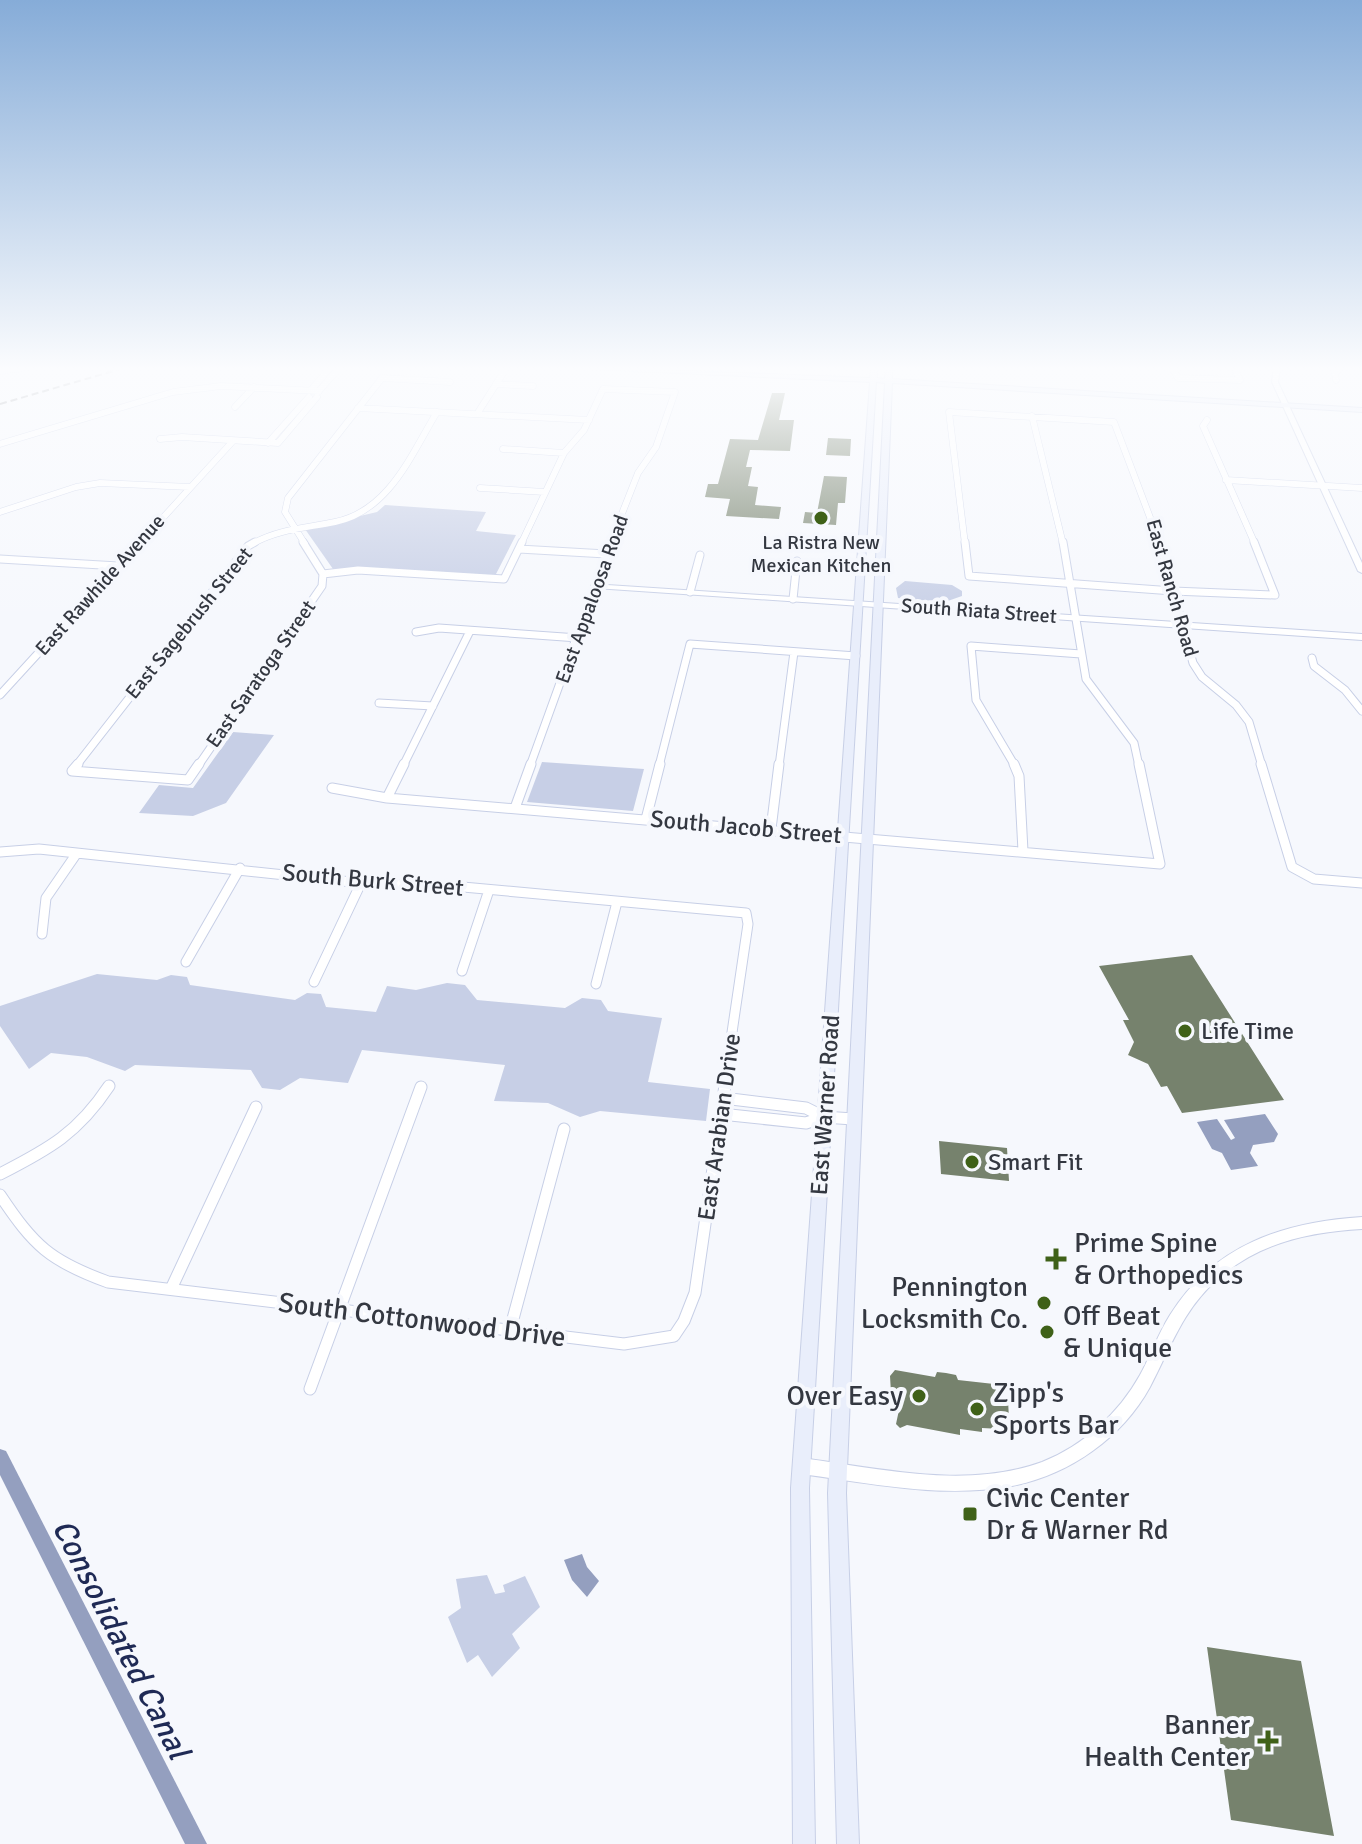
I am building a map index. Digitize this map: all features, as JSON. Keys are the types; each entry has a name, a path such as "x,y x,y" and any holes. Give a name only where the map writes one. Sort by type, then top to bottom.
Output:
{"main road":[{"name":"East Warner Road","path":"804,1844 799,1569 801,1466 869,453"},
{"name":"East Warner Road","path":"848,1844 838,1572 838,1471 885,453"},
{"path":"868,463 884,464"}],"street":[{"name":"East Rawhide Avenue","path":"0,695 222,453"},
{"path":"323,453 288,498 285,512 295,528 357,515 375,506 410,453"},
{"path":"323,574 373,570 504,579 564,453"},
{"name":"East Appaloosa Road","path":"515,808 606,554 638,473 652,453"},
{"path":"955,453 969,576 1275,595 1252,533 1215,453"},
{"path":"1023,851 1019,776 1011,755 976,700 971,646 1081,654 1056,510 1041,453"},
{"name":"East Ranch Road","path":"1126,453 1157,532 1193,663 1202,677 1236,705 1249,722 1292,867 1297,874 1307,878 1362,883"},
{"path":"1308,453 1362,571"},
{"path":"1226,480 1362,488"},
{"path":"0,512 76,487 100,483 190,487"},
{"path":"480,488 545,492"},
{"name":"East Saratoga Street","path":"188,780 322,586 323,574 295,528"},
{"name":"East Sagebrush Street","path":"188,780 72,771 248,546 274,533 295,528"},
{"path":"519,549 606,554"},
{"path":"690,592 700,555"},
{"path":"0,559 118,566"},
{"path":"793,599 797,561"},
{"name":"South Riata Street","path":"595,586 1362,637"},
{"path":"416,632 439,628 578,638"},
{"path":"387,798 470,631"},
{"path":"646,819 690,644 856,656"},
{"path":"771,829 794,652"},
{"name":"South Jacob Street","path":"332,788 387,798 1160,864 1134,743 1086,679 1081,654"},
{"path":"1312,658 1314,666 1345,690 1362,711"},
{"path":"379,703 433,706"},
{"name":"South Burk Street","path":"0,852 39,849 361,883 489,890 746,913"},
{"path":"42,934 41,911 45,895 77,853"},
{"path":"186,962 240,868"},
{"path":"314,982 361,883"},
{"path":"462,971 489,890"},
{"path":"596,984 617,902"},
{"name":"East Arabian Drive","path":"674,1336 684,1321 695,1293 748,924 746,913"},
{"path":"0,1174 68,1139 94,1112 109,1086"},
{"path":"310,1389 421,1087"},
{"path":"723,1098 806,1108 824,1117"},
{"path":"0,1195 29,1241 52,1259 108,1282 171,1289 256,1107"},
{"path":"721,1114 806,1123 824,1117 853,1119"},
{"path":"510,1330 564,1129"},
{"path":"801,1466 963,1482 1011,1477 1044,1468 1100,1437 1122,1416 1188,1300 1222,1264 1281,1235 1337,1224 1362,1223"},
{"name":"South Cottonwood Drive","path":"171,1289 624,1344 674,1336"}],"shaded area":[{"path":"385,505 486,512 476,531 516,535 496,574 487,575 376,567 333,569 305,529 377,512"},
{"path":"905,581 952,585 962,591 962,596 942,603 898,598 896,588"},
{"path":"233,732 274,735 226,803 193,816 139,813 159,785 193,788"},
{"path":"542,762 644,769 633,811 527,802"},
{"path":"97,974 157,980 171,975 187,977 190,985 295,1000 307,993 321,994 326,1007 376,1012 387,986 416,990 447,983 465,985 477,1000 565,1008 582,998 601,1000 608,1011 662,1018 648,1082 710,1089 706,1121 600,1111 580,1117 548,1103 494,1101 505,1065 362,1050 348,1083 300,1078 280,1090 262,1088 251,1070 135,1065 125,1071 87,1057 51,1053 29,1069 0,1026 0,1006"},
{"path":"1265,1114 1278,1134 1274,1142 1253,1145 1250,1153 1258,1166 1231,1170 1222,1153 1212,1149 1197,1122 1217,1119 1231,1140 1235,1138 1224,1120"},
{"path":"582,1554 587,1567 599,1581 587,1597 572,1580 564,1560"},
{"path":"487,1575 495,1594 505,1592 503,1585 525,1576 540,1607 512,1634 520,1648 492,1677 478,1655 467,1663 448,1617 461,1608 456,1579"}],"building":[{"path":"726,453 749,453 746,467 752,467 748,486 758,487 755,505 781,507 779,519 726,516 730,499 705,497 708,484 718,484"},
{"path":"826,453 850,453 850,456"},
{"path":"824,476 847,477 845,503 838,503 836,525 803,523 805,512 817,513"},
{"name":"Life Time","path":"1192,955 1284,1100 1182,1113 1167,1086 1161,1087 1148,1064 1128,1055 1134,1042 1123,1020 1129,1020 1099,966"},
{"path":"939,1141 1007,1148 1009,1181 941,1174"},
{"path":"895,1370 935,1377 937,1372 946,1373 956,1375 958,1380 1003,1385 1004,1399 1008,1399 1009,1420 1001,1419 1001,1429 982,1428 982,1432 960,1429 960,1435 907,1425 900,1428 896,1424 899,1410 892,1410 890,1376"},
{"name":"Banner Health Center","path":"1207,1647 1301,1661 1334,1836 1231,1820"}],"waterway":[{"name":"Consolidated Canal","path":"0,1457 196,1844"}],"place":[{"name":"La Ristra New Mexican Kitchen","path":"821,518"},
{"name":"Life Time","path":"1185,1031"},
{"name":"Smart Fit","path":"972,1162"},
{"name":"Prime Spine & Orthopedics","path":"1056,1259"},
{"name":"Pennington Locksmith Co.","path":"1044,1303"},
{"name":"Off Beat & Unique","path":"1047,1332"},
{"name":"Over Easy","path":"919,1396"},
{"name":"Zipp's Sports Bar","path":"977,1409"},
{"name":"Civic Center Dr & Warner Rd","path":"970,1514"},
{"name":"Banner Health Center","path":"1268,1741"}]}
